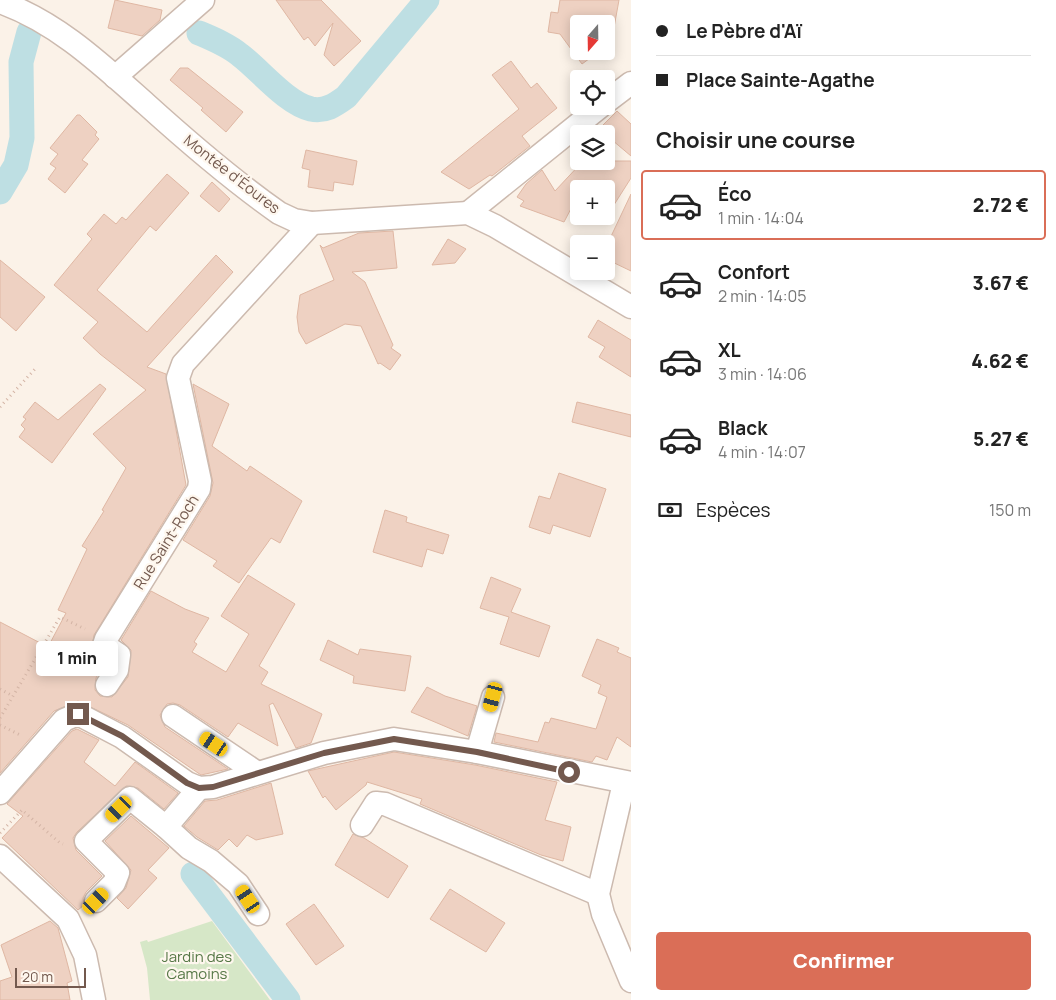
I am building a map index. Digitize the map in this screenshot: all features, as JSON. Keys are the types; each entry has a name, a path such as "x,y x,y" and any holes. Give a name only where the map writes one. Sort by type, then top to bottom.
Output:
{"street":[{"path":"115,77 203,0"},
{"name":"Montée d'Éoures","path":"0,2 17,8 67,37 176,131 265,203 294,220 312,222 468,213 495,226 631,307"},
{"path":"615,95 631,82"},
{"path":"468,213 590,115"},
{"name":"Rue Saint-Roch","path":"106,639 200,489 200,481 178,378 183,364 312,222"},
{"path":"106,639 104,645 119,655 117,670 108,685"},
{"path":"477,752 493,697"},
{"path":"0,793 64,720 78,714 122,736 187,783 199,788 213,787 256,772 324,753 394,739 477,752 627,783 598,894 603,914 631,982"},
{"path":"173,716 256,772"},
{"path":"166,827 199,788"},
{"path":"72,926 114,883 118,873 86,842 130,798 166,827 188,848 211,861 238,884 258,914"},
{"path":"362,825 376,803 385,804 598,894"},
{"path":"0,856 68,919 86,954 94,1000"}],"path":[{"path":"0,407 35,369"},
{"path":"0,718 60,617 106,639"},
{"path":"0,689 13,696"},
{"path":"0,725 13,732"},
{"path":"0,833 22,810 60,843 72,845 86,842"}],"green space":[{"name":"Jardin des Camoins","path":"212,921 270,1000 150,1000 147,968 140,942 147,940 148,942"}],"building":[{"path":"115,0 162,10 160,20 142,36 108,28"},
{"path":"276,0 321,0 361,41 334,66 324,55 333,23 315,46 308,37 304,40"},
{"path":"560,0 619,0 615,22 615,15 570,15 570,48 560,34 548,32 551,12 558,13"},
{"path":"579,60 587,60 582,64"},
{"path":"511,61 531,88 537,83 557,108 522,136 530,146 492,176 490,175 469,189 441,172 519,109 492,75"},
{"path":"180,68 188,68 243,112 226,132 201,110 203,108 170,80"},
{"path":"617,111 631,124 631,156 615,142 615,125 603,125"},
{"path":"77,115 80,115 97,132 95,135 99,139 82,160 88,164 65,193 48,179 56,168 50,164 58,154 50,148"},
{"path":"306,150 357,161 353,185 334,182 333,191 308,187 310,170 302,168"},
{"path":"615,161 631,161 631,178 615,203 615,180 570,180 570,211 564,222 520,206 524,201 517,197 526,184 542,170 555,191 575,170 615,170"},
{"path":"167,174 189,193 156,231 150,226 97,290 147,332 216,255 233,272 147,367 166,374 186,485 94,635 92,650 105,661 96,678 95,690 100,696 112,697 128,677 131,650 121,640 151,591 185,609 209,618 194,642 197,644 192,652 226,672 249,634 221,616 248,575 295,604 259,666 268,672 261,684 322,714 311,743 296,748 273,703 269,705 278,746 238,723 228,737 180,705 167,704 160,715 165,727 228,769 201,775 128,725 78,701 54,711 0,773 0,622 48,647 66,613 58,610 87,549 82,546 104,511 102,510 126,468 93,434 146,390 100,354 83,338 98,322 54,285 92,239 87,234 104,214 116,224 122,217 126,220"},
{"path":"212,182 230,199 219,212 200,196"},
{"path":"631,194 631,271 615,263 615,235 612,235"},
{"path":"393,231 397,268 352,272 365,282 393,345 391,348 401,355 390,370 380,363 378,364 361,326 345,324 306,344 299,332 297,317 300,295 334,280 320,245 323,248 359,233"},
{"path":"448,239 466,249 455,263 432,265"},
{"path":"0,260 45,297 16,331 0,317"},
{"path":"598,320 631,340 631,377 599,357 605,347 588,337"},
{"path":"100,384 106,389 52,463 19,437 25,429 21,425 26,419 23,417 35,402 58,420"},
{"path":"193,384 229,404 212,446 247,471 250,466 302,501 280,543 271,538 239,583 213,566 217,561 183,540 210,496 213,483"},
{"path":"577,402 631,415 631,437 572,422"},
{"path":"559,473 606,489 590,537 553,525 550,534 529,527 539,496 550,499"},
{"path":"385,510 407,517 406,522 449,535 443,554 427,549 422,567 373,552"},
{"path":"491,577 521,589 511,612 550,626 539,657 500,644 509,617 480,608"},
{"path":"597,639 619,648 617,652 631,658 631,747 617,737 607,760 596,756 592,762 494,742 496,733 538,742 545,722 549,723 551,718 596,729 607,697 598,693 601,685 582,676"},
{"path":"328,640 358,655 360,649 411,656 405,691 353,683 354,676 320,660"},
{"path":"427,687 445,696 477,706 468,736 411,712"},
{"path":"77,729 99,740 84,762 115,786 135,762 178,793 164,809 138,788 126,786 77,832 73,838 76,850 102,876 86,892 83,898 84,905 78,910 2,838 23,816 7,804 72,731"},
{"path":"394,752 475,765 557,782 545,820 571,827 563,861 541,855 420,804 422,799 367,782 366,785 336,810 325,796 323,798 308,771"},
{"path":"271,783 283,834 256,840 247,835 237,847 229,839 218,850 184,826 205,801 217,800"},
{"path":"131,816 169,848 148,870 157,878 128,909 117,898 126,888 131,870 105,841"},
{"path":"353,834 364,838 408,866 388,898 335,865"},
{"path":"450,889 505,923 486,952 430,919"},
{"path":"314,904 344,946 316,965 286,924"},
{"path":"50,921 58,928 72,981 67,983 70,1000 0,1000 0,981 12,977 1,945"}],"waterway":[{"path":"199,33 235,51 292,100 302,106 321,110 334,105 346,97 427,0"},
{"path":"0,192 16,165 22,138 21,62 29,32"},
{"path":"193,874 288,1000"}],"route":[{"path":"78,714 122,736 187,783 199,788 213,787 256,772 324,753 394,739 477,752 569,772"}]}
